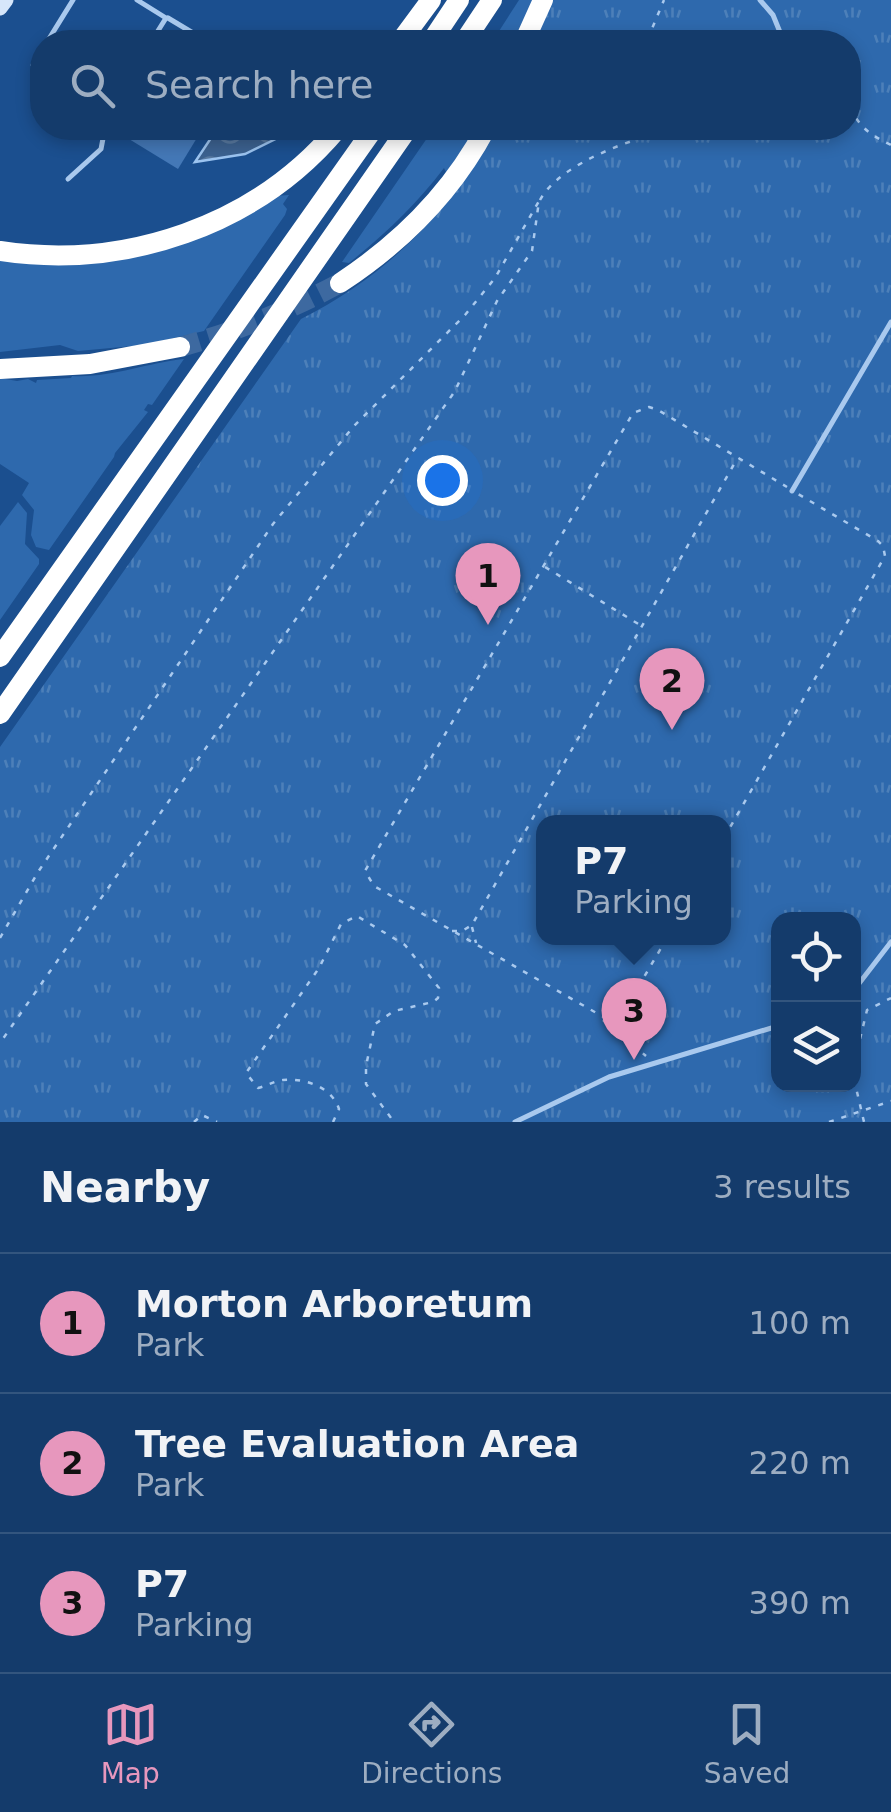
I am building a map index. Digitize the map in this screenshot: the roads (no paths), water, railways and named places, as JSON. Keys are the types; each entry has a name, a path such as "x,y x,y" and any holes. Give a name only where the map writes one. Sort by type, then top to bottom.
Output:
{"highway":[{"path":"409,30 430,0"},
{"path":"439,30 459,0"},
{"path":"472,30 492,0"},
{"path":"529,30 543,0"},
{"path":"0,251 72,254 147,246 188,234 228,215 294,172 326,140"},
{"path":"0,657 366,140"},
{"path":"0,714 400,140"},
{"path":"340,283 384,252 426,214 478,140"},
{"path":"0,237 72,254"},
{"path":"0,369 90,364 180,347"}],"main road":[{"path":"0,8 6,0"}],"lane":[{"path":"54,30 73,0"},
{"path":"137,0 187,30"},
{"path":"760,0 779,30"},
{"path":"158,30 166,18"},
{"path":"68,179 101,149 102,140"},
{"path":"792,490 891,322"},
{"path":"861,981 891,942"},
{"path":"515,1122 609,1077 771,1028"}],"water":[{"path":"210,140 274,140 245,154 195,162"}],"tunnel":[{"path":"180,347 262,320 340,283"}],"place":[{"name":"Morton Arboretum","path":"488,625"},
{"name":"Tree Evaluation Area","path":"672,730"},
{"name":"P7","path":"634,1060"}]}
